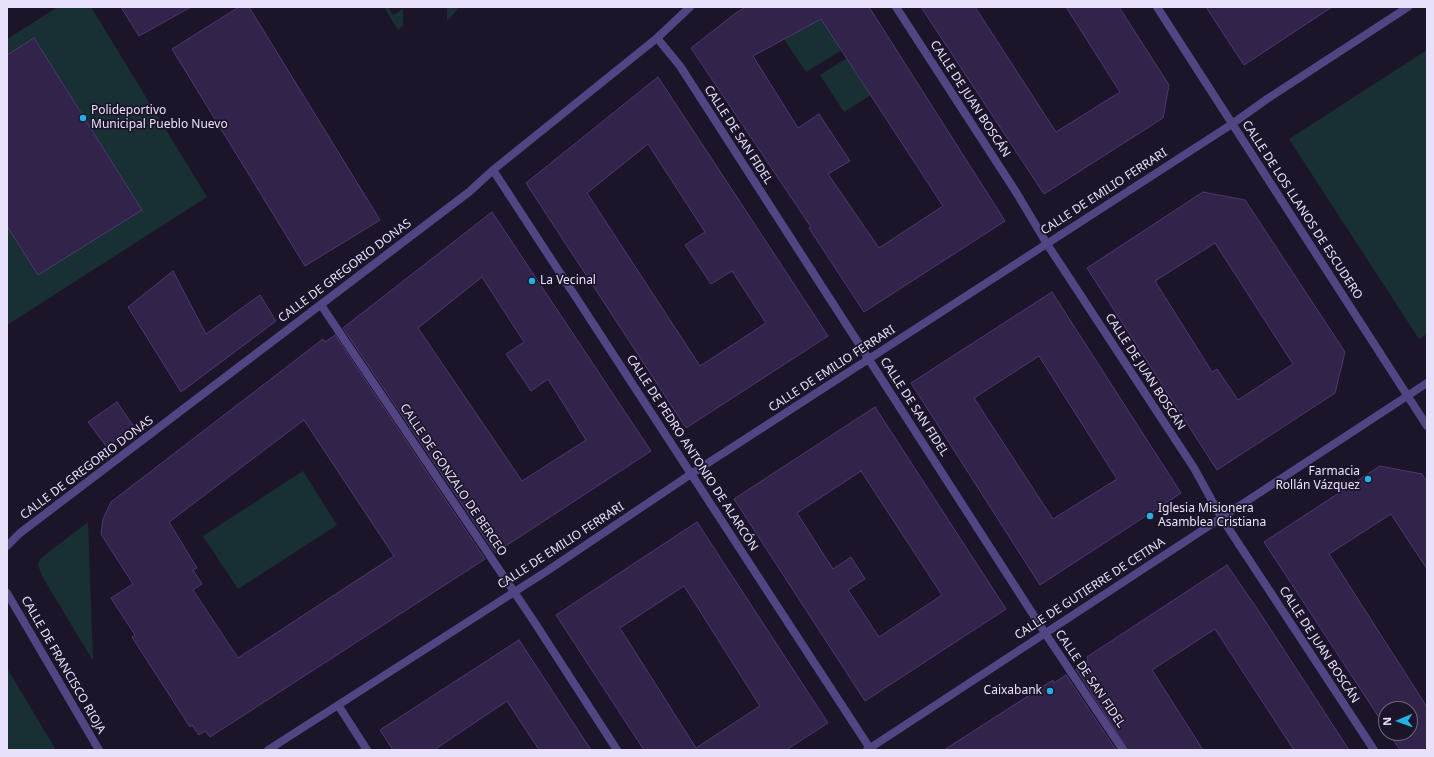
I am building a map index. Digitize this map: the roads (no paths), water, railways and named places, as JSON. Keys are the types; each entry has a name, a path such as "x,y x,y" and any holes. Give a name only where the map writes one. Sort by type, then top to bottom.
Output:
{"street":[{"name":"CALLE DE GREGORIO DONAS","path":"7,546 20,533 469,192 493,170 657,38 690,7"},
{"name":"CALLE DE JUAN BOSCÁN","path":"896,7 1012,186 1047,244 1194,468 1221,517 1374,750"},
{"name":"CALLE DE LOS LLANOS DE ESCUDERO","path":"1157,7 1427,426"},
{"name":"CALLE DE EMILIO FERRARI","path":"268,750 514,592 691,474 1232,124 1267,99 1408,7"},
{"name":"CALLE DE SAN FIDEL","path":"657,38 680,66 1045,633 1123,750"},
{"name":"CALLE DE PEDRO ANTONIO DE ALARCÓN","path":"493,170 869,749"},
{"name":"CALLE DE GONZALO DE BERCEO","path":"321,305 514,592 617,750"},
{"name":"CALLE DE GUTIERRE DE CETINA","path":"869,749 1427,383"},
{"name":"CALLE DE FRANCISCO RIOJA","path":"7,593 99,750"},
{"path":"338,705 367,750"}],"place":[{"name":"Polideportivo Municipal Pueblo Nuevo","path":"83,118"},
{"name":"La Vecinal","path":"532,281"},
{"name":"Farmacia Rollán Vázquez","path":"1368,479"},
{"name":"Iglesia Misionera Asamblea Cristiana","path":"1150,516"},
{"name":"Caixabank","path":"1050,691"}]}
